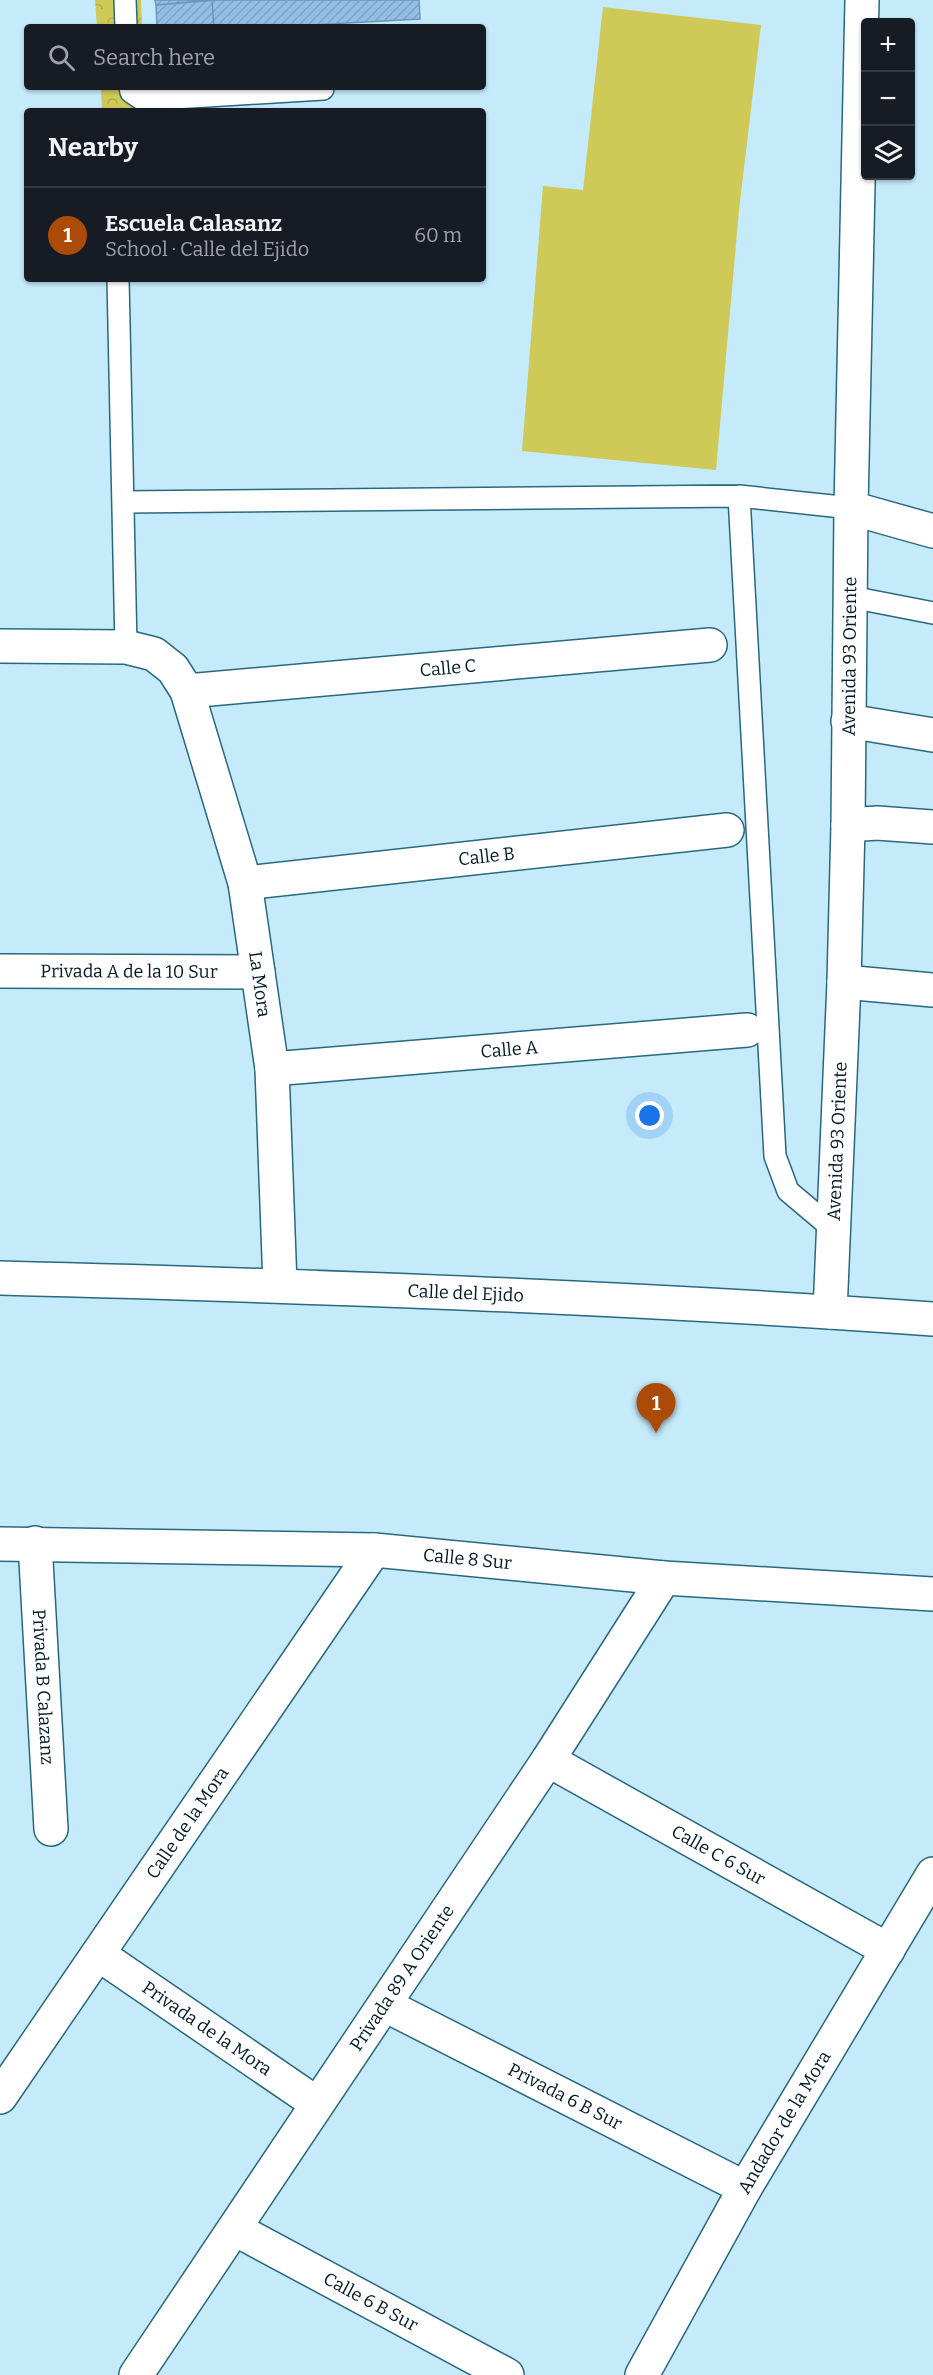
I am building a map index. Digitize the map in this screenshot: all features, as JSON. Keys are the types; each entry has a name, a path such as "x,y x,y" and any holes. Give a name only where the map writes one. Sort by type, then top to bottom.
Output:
{"street":[{"name":"Avenida 93 Oriente","path":"830,1312 844,982 848,825 851,508 862,0"},
{"path":"851,508 933,531"},
{"name":"Calle C","path":"188,691 710,645"},
{"name":"La Mora","path":"0,646 126,647 154,654 173,669 188,691 245,883 272,1069 280,1285"},
{"path":"848,721 933,735"},
{"path":"848,825 877,823 933,828"},
{"name":"Calle B","path":"245,883 727,830"},
{"name":"Privada A de la 10 Sur","path":"0,971 258,972"},
{"path":"844,982 933,990"},
{"name":"Calle A","path":"272,1069 747,1030"},
{"name":"Calle del Ejido","path":"0,1278 280,1285 933,1319"},
{"name":"Privada B Calazanz","path":"35,1543 51,1829"},
{"name":"Calle 8 Sur","path":"0,1544 374,1550 664,1578 933,1594"},
{"name":"Calle de la Mora","path":"0,2097 374,1550"},
{"name":"Privada 89 A Oriente","path":"136,2375 235,2229 316,2103 385,2005 548,1760 664,1578"},
{"name":"Calle C 6 Sur","path":"548,1760 888,1950"},
{"name":"Andador de la Mora","path":"642,2375 746,2188 933,1874"},
{"name":"Privada de la Mora","path":"98,1954 316,2103"},
{"name":"Privada 6 B Sur","path":"385,2005 746,2188"},
{"name":"Calle 6 B Sur","path":"235,2229 507,2375"}],"lane":[{"path":"125,0 126,24"},
{"path":"131,90 142,100 307,90"},
{"path":"118,282 126,647"},
{"path":"123,502 740,496 851,508"},
{"path":"740,496 775,1156 788,1191 833,1229"},
{"path":"851,597 933,613"}],"green space":[{"path":"95,0 141,0 142,24 97,24"},
{"path":"603,7 761,25 739,210 716,470 522,451 543,186 583,190"},
{"path":"101,90 145,90 146,108 102,108"}],"building":[{"path":"155,0 217,0 156,5"},
{"path":"212,0 419,0 420,19 329,24 214,24"},
{"path":"212,0 214,24 157,24 156,5"}],"place":[{"name":"Escuela Calasanz","path":"656,1433"}]}
